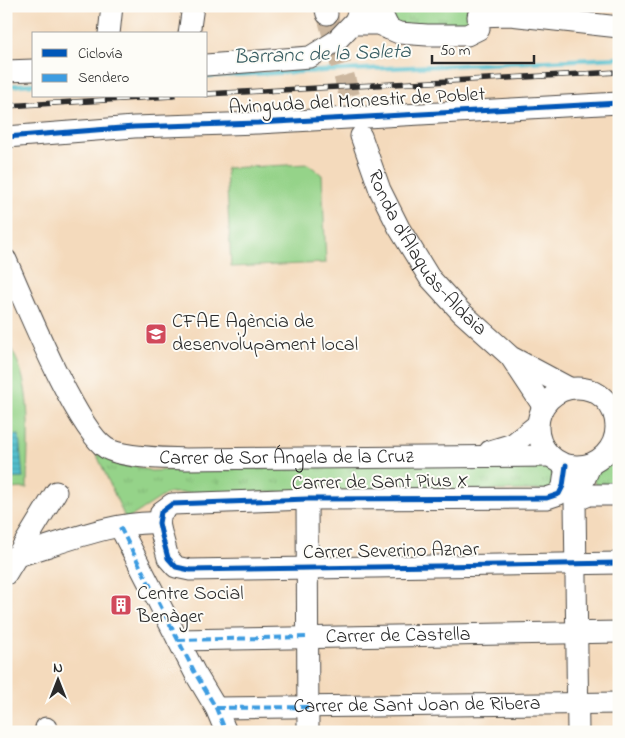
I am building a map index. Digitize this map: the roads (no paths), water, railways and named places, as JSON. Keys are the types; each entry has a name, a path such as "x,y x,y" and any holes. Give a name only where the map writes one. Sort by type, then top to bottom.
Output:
{"street":[{"path":"109,32 112,6"},
{"path":"189,32 193,6"},
{"path":"378,6 389,29"},
{"path":"210,61 310,57 336,41 357,15 399,33 427,35 467,36 479,29 478,16 510,15 619,27"},
{"path":"6,71 32,70"},
{"name":"Avinguda del Monestir de Poblet","path":"6,136 134,127 258,123 619,103"},
{"name":"Ronda d'Alaquàs-Aldaia","path":"361,136 380,190 399,228 429,277 461,312 511,357 569,388 583,388 601,396 613,412 618,426 615,437 604,459 575,501"},
{"name":"Carrer de Sor Ángela de la Cruz","path":"6,260 72,404 94,437 106,448 138,456 184,459 469,456 558,461"},
{"name":"Ronda d'Alaquàs-Aldaia","path":"511,357 540,415 543,447 558,461"},
{"path":"540,415 554,394 569,388"},
{"name":"Carrer de Sor Ángela de la Cruz","path":"469,456 513,444 540,415"},
{"path":"558,461 578,466 604,459"},
{"name":"Carrer de Sant Pius X","path":"159,523 161,512 172,504 307,499 547,498 559,494 563,486 558,461"},
{"path":"10,563 56,492"},
{"path":"578,732 575,501 589,495 619,495"},
{"path":"307,499 308,732"},
{"path":"10,563 120,527 144,522 159,523"},
{"name":"Carrer Severino Aznar","path":"159,523 168,558 176,567 190,570 619,563"},
{"path":"120,527 178,640 216,708 226,732"},
{"name":"Carrer de Castella","path":"178,640 619,632"},
{"name":"Carrer de Sant Joan de Ribera","path":"216,708 619,703"}],"water":[{"path":"19,435 23,478 6,479 6,436"}],"waterway":[{"name":"Barranc de la Saleta","path":"208,76 619,58"},
{"name":"Barranc de la Saleta","path":"6,86 32,84"}],"tunnel":[{"path":"327,14 360,134"}],"railway":[{"path":"208,94 619,72"},
{"path":"6,106 140,98"}],"place":[{"name":"CFAE Agència de desenvolupament local","path":"156,334"},
{"name":"Centre Social Benàger","path":"121,605"}]}
